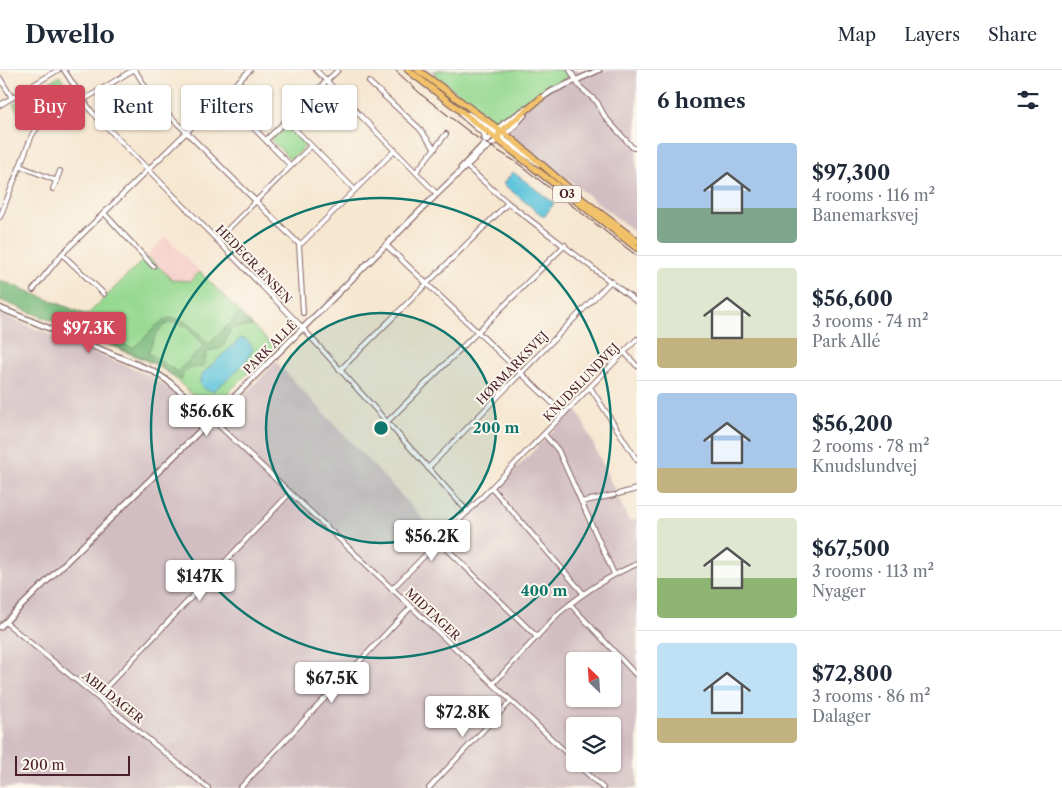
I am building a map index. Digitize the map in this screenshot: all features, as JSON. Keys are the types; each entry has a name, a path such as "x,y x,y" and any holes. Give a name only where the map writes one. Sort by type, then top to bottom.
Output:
{"main road":[{"name":"O3","path":"408,70 542,166 637,241"},
{"name":"O3","path":"418,70 637,248"},
{"path":"499,135 541,98"}],"street":[{"path":"0,105 58,70"},
{"name":"HEDEGRÆNSEN","path":"64,70 74,85"},
{"path":"85,99 134,70 154,99 298,244 303,313"},
{"path":"235,85 250,70"},
{"path":"316,70 437,194"},
{"path":"323,85 338,70"},
{"path":"570,70 579,86 598,102 605,117 633,148 637,148"},
{"path":"541,98 552,91 599,70"},
{"path":"0,78 12,98"},
{"path":"369,82 420,128 435,149"},
{"name":"HEDEGRÆNSEN","path":"85,103 91,112 147,170 303,328 468,512"},
{"path":"452,103 466,119 484,134 484,142"},
{"path":"266,140 282,124"},
{"path":"0,217 36,130"},
{"path":"256,130 290,165"},
{"path":"296,130 354,189"},
{"path":"33,290 62,254 186,132"},
{"path":"416,172 446,134"},
{"name":"PARK ALLÉ","path":"0,627 446,185 484,142 499,135"},
{"name":"PARK ALLÉ","path":"465,165 499,135"},
{"path":"217,240 311,146"},
{"path":"298,244 302,243 394,150"},
{"path":"465,165 508,203 637,302"},
{"path":"20,166 57,180"},
{"path":"53,189 60,171"},
{"path":"340,370 508,203"},
{"path":"104,213 153,266"},
{"path":"386,245 522,372 564,414"},
{"path":"387,422 565,246"},
{"path":"62,254 104,294"},
{"name":"HØRMARKSVEJ","path":"428,468 611,281"},
{"path":"0,308 153,370 168,380 212,419"},
{"name":"KNUDSLUNDVEJ","path":"392,589 637,339"},
{"path":"624,352 637,366"},
{"path":"590,387 637,460"},
{"name":"MIDTAGER","path":"212,419 566,753"},
{"path":"544,434 558,450 614,574"},
{"path":"492,488 583,593"},
{"path":"581,502 637,489"},
{"path":"97,697 290,493"},
{"path":"439,541 537,637"},
{"path":"493,684 537,637 583,593 614,574 637,564"},
{"path":"570,604 637,676"},
{"path":"240,788 411,607"},
{"name":"ABILDAGER","path":"5,622 208,788"},
{"path":"429,788 511,701"},
{"name":"MIDTAGER","path":"586,772 603,788"}],"shaded area":[{"path":"429,70 637,70 637,234 493,120"},
{"path":"166,237 200,272 190,281 173,280 147,255"},
{"path":"0,314 151,376 185,400 213,427 276,362 445,542 576,407 629,521 637,519 637,788 0,788"}],"green space":[{"path":"436,70 565,70 568,76 499,120 493,120 434,74"},
{"path":"60,76 65,85 45,85"},
{"path":"282,128 282,130 293,130 307,145 291,160 270,139"},
{"path":"149,258 173,280 190,281 200,272 274,347 215,406 206,407 170,374 154,364 77,331 87,315 141,262"},
{"path":"0,280 87,315 77,331 0,300"},
{"path":"239,314 252,326 231,328 223,347 207,352 203,367 189,368 183,373 181,380 151,361 91,336 97,333 132,348 161,322 175,318 188,324 209,344","holes":["175,322 186,327 204,346 177,372 148,353 157,333 164,325"]}],"water":[{"path":"513,172 554,203 544,217 503,184"},
{"path":"241,338 251,345 253,349 250,355 235,372 213,391 203,388 200,380 203,373"}],"tram line":[{"path":"395,70 423,96 476,137 516,162 637,256"}]}
